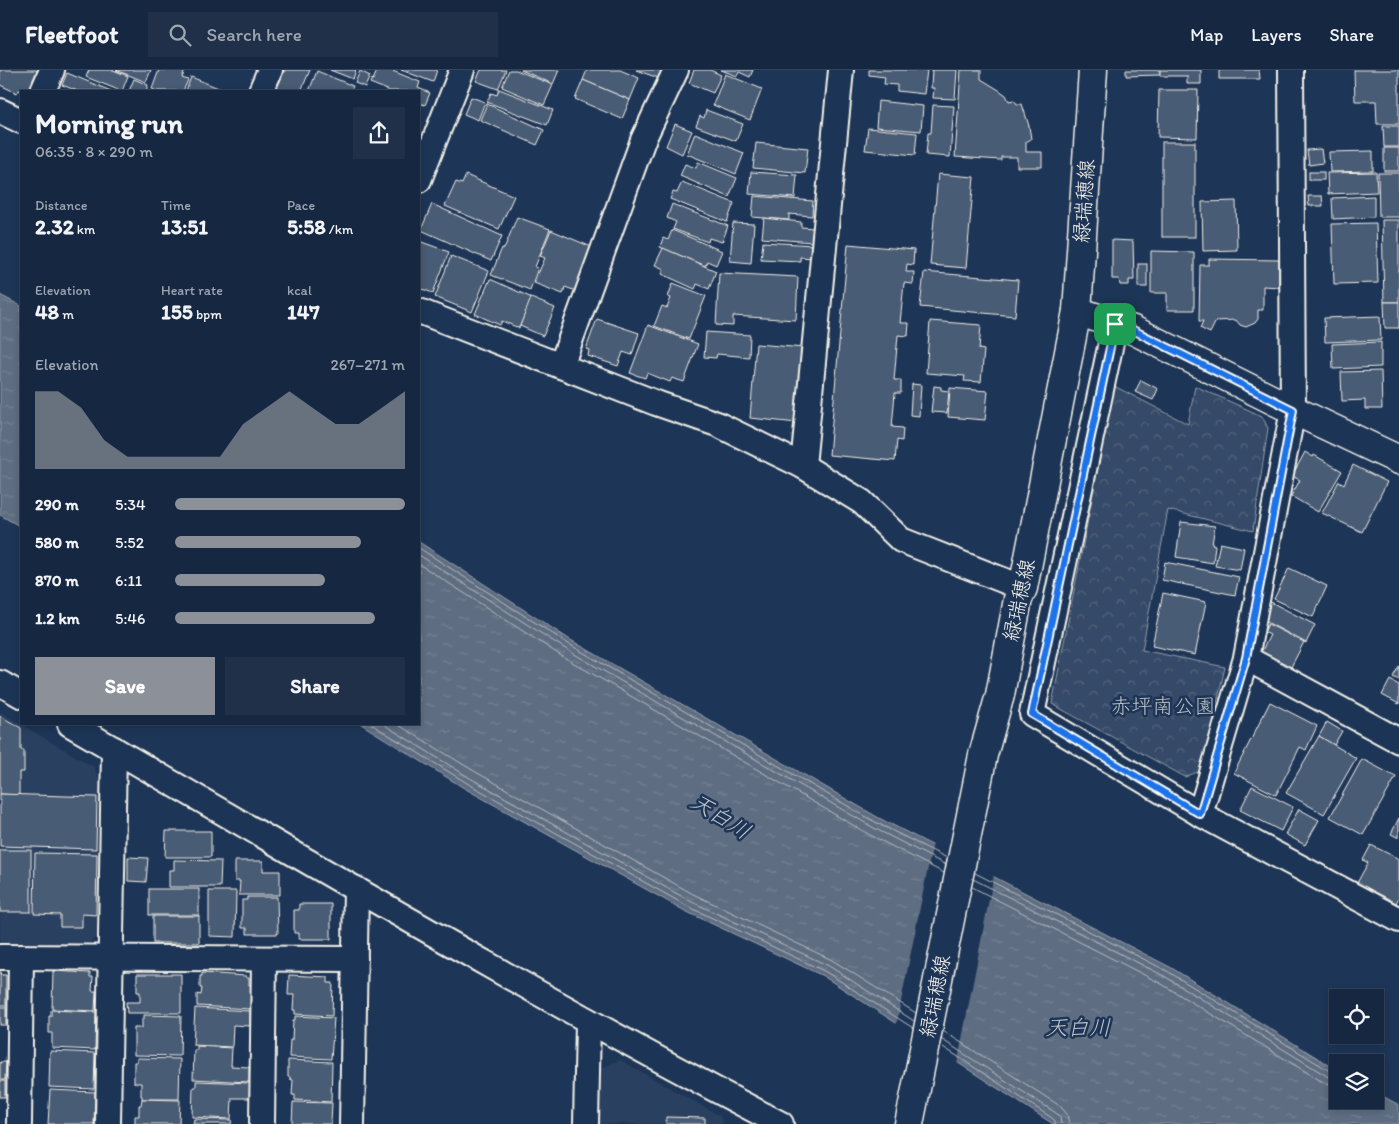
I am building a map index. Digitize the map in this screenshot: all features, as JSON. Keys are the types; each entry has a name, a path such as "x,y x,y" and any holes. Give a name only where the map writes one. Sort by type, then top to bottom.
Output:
{"main road":[{"name":"緑瑞穂線","path":"910,1118 983,755 1000,695 1018,599 1023,588 1077,310 1093,70"},
{"path":"1077,310 1133,330 1293,410 1399,460"}],"street":[{"path":"43,90 52,70"},
{"path":"261,90 270,70"},
{"path":"420,177 462,70"},
{"path":"561,366 642,140 676,70"},
{"path":"803,466 841,70"},
{"path":"1200,814 1246,658 1293,410 1291,70"},
{"path":"0,111 20,121"},
{"path":"420,311 656,403 717,424 803,466 862,502 901,540 1023,588"},
{"path":"1115,324 1032,714 1200,814 1399,920"},
{"path":"1246,658 1399,741"},
{"path":"0,683 20,695"},
{"path":"72,725 588,1020 738,1113 781,1124"},
{"path":"108,1124 114,749"},
{"path":"352,1124 356,889"},
{"path":"19,1124 11,957 354,959"},
{"path":"262,1124 264,959"},
{"path":"586,1124 588,1020"}],"shaded area":[{"path":"0,712 94,767 102,789 100,934 86,946 0,945"},
{"path":"620,1060 720,1116 723,1124 599,1124 600,1069"}],"green space":[{"name":"赤坪南公園","path":"1114,386 1188,424 1195,386 1262,416 1268,428 1253,531 1168,510 1142,650 1225,667 1202,770 1185,777 1052,704"}],"water":[{"path":"0,295 20,305 20,526 0,515"},
{"name":"天白川","path":"420,543 569,639 879,818 1170,967 1329,1065 1329,1109 1384,1109 1384,1097 1399,1105 1399,1124 1053,1124 823,976 685,911 464,788 363,725 420,725"}],"pier":[{"path":"933,843 994,874 957,1065 896,1026"}],"building":[{"path":"0,70 37,71 28,90 19,90 17,93 0,85"},
{"path":"89,70 113,70 128,76 122,90 86,77"},
{"path":"116,70 151,70 146,82"},
{"path":"159,70 185,70 182,78 188,80 183,90 152,89"},
{"path":"285,70 310,70 301,90 276,90"},
{"path":"330,70 356,70 353,79"},
{"path":"390,70 420,82 418,88 430,93 425,105 420,103 420,90 388,90 370,83 377,71"},
{"path":"401,70 437,70 433,82"},
{"path":"481,70 506,70 498,89 476,81"},
{"path":"509,70 516,70 553,85 544,105 502,87"},
{"path":"521,70 559,70 553,84"},
{"path":"587,70 620,70 639,78 630,100 583,80"},
{"path":"636,70 664,70 661,79"},
{"path":"694,70 710,70 721,75 713,93 689,83"},
{"path":"721,70 753,70 750,77 739,72 737,76"},
{"path":"869,70 927,70 924,94 897,91 897,85 884,84 885,77 869,75"},
{"path":"932,70 957,70 955,99 933,98 934,88 931,88"},
{"path":"961,70 981,70 981,79 1006,95 1009,101 1014,100 1017,104 1022,104 1031,139 1026,142 1026,152 1042,152 1042,167 1017,167 1017,157 1001,157 1001,160 955,157"},
{"path":"1126,70 1160,70 1160,75 1126,76"},
{"path":"1160,70 1201,70 1201,84 1187,84 1187,76 1160,76"},
{"path":"1219,70 1259,70 1260,79 1219,79"},
{"path":"1354,70 1399,70 1399,124 1377,124 1376,101 1355,101"},
{"path":"317,71 353,86 351,90 309,90"},
{"path":"360,71 370,76 365,87 355,83"},
{"path":"67,73 109,90 75,90 62,85"},
{"path":"725,74 762,89 750,120 713,105"},
{"path":"191,77 224,90 186,90"},
{"path":"134,79 148,85 146,90 129,90"},
{"path":"583,80 630,100 622,119 575,99"},
{"path":"499,89 553,110 547,125 487,102 491,93 497,95"},
{"path":"1159,90 1198,90 1197,138 1158,137"},
{"path":"471,97 485,102 478,120 464,114"},
{"path":"878,101 923,106 921,131 876,127"},
{"path":"487,104 544,130 537,145 480,120"},
{"path":"933,105 954,106 950,157 926,155 928,133 931,133"},
{"path":"706,110 743,124 736,141 696,126 700,116 704,118"},
{"path":"675,124 692,131 682,154 666,146"},
{"path":"1383,126 1399,126 1399,147 1384,147"},
{"path":"868,128 917,133 915,155 865,150"},
{"path":"695,133 744,153 736,174 687,154"},
{"path":"1162,142 1195,142 1195,237 1162,237"},
{"path":"756,143 808,148 805,173 753,168"},
{"path":"1384,148 1399,148 1399,171 1384,171"},
{"path":"1321,149 1323,163 1309,165 1307,150"},
{"path":"1373,151 1373,171 1330,172 1329,152"},
{"path":"698,162 737,178 729,197 680,176 685,164 696,168"},
{"path":"751,172 797,175 795,198 749,194"},
{"path":"1309,172 1324,172 1324,180 1309,180"},
{"path":"1376,172 1377,192 1328,194 1327,173"},
{"path":"1378,173 1399,173 1399,217 1379,217"},
{"path":"938,174 974,177 966,268 930,265"},
{"path":"466,175 514,196 499,229 445,206 456,182 462,184"},
{"path":"682,182 734,203 727,222 670,199 673,192 677,193"},
{"path":"754,196 813,201 812,216 789,214 789,220 752,217"},
{"path":"1308,196 1322,196 1323,206 1309,206"},
{"path":"1374,196 1374,217 1333,219 1332,198"},
{"path":"1236,201 1237,250 1203,251 1202,202"},
{"path":"432,204 502,236 491,261 421,230"},
{"path":"672,204 728,226 722,242 709,238 708,242 673,229 676,222 667,218"},
{"path":"517,217 550,229 535,267 538,268 530,290 491,275"},
{"path":"764,218 801,222 801,227 814,228 813,242 762,238"},
{"path":"1382,220 1399,220 1399,302 1384,302"},
{"path":"733,223 754,224 751,263 730,261"},
{"path":"1376,223 1378,283 1334,284 1332,224"},
{"path":"551,230 594,248 576,291 565,287 563,294 534,283 545,258 540,256"},
{"path":"672,230 722,251 716,265 707,261 705,266 660,247 663,238 668,240"},
{"path":"1112,240 1133,241 1134,280 1129,280 1129,285 1120,285 1119,279 1112,279"},
{"path":"420,241 449,252 433,293 420,288"},
{"path":"763,242 814,245 813,258 800,257 800,261 761,259"},
{"path":"848,244 914,250 913,265 907,264 906,272 914,272 913,284 904,283 900,323 909,323 908,336 898,335 894,380 901,380 901,393 895,393 892,427 903,428 902,441 897,440 895,461 829,455"},
{"path":"663,248 716,271 709,289 697,284 695,289 662,274 664,269 655,265"},
{"path":"1151,251 1194,252 1194,310 1167,310 1167,293 1151,293"},
{"path":"451,256 489,271 472,312 435,297"},
{"path":"1209,259 1279,260 1279,287 1263,286 1263,310 1258,310 1258,319 1255,323 1246,327 1240,325 1236,320 1216,321 1210,333 1200,328 1203,321 1199,321 1200,265 1209,265"},
{"path":"1138,264 1147,264 1147,287 1138,287"},
{"path":"924,272 1018,280 1015,316 920,307"},
{"path":"719,273 798,277 796,320 733,316 733,326 716,325"},
{"path":"490,279 532,298 519,328 502,321 500,325 475,314"},
{"path":"673,283 706,296 689,339 654,326 662,306 667,308 671,298 668,297"},
{"path":"531,298 555,308 543,336 520,326"},
{"path":"1384,302 1399,302 1399,328 1385,328"},
{"path":"1380,316 1381,340 1325,342 1324,318"},
{"path":"597,319 639,333 632,355 623,352 618,366 588,356 589,350 586,349"},
{"path":"930,321 981,325 979,349 984,350 981,382 964,381 965,376 926,373"},
{"path":"648,325 698,344 684,382 672,378 670,382 647,373 645,378 630,373"},
{"path":"706,332 750,335 749,357 717,354 716,358 704,357"},
{"path":"1381,342 1381,367 1333,369 1332,344"},
{"path":"756,344 804,348 797,423 750,418"},
{"path":"1381,371 1382,409 1365,409 1365,400 1342,401 1341,372"},
{"path":"1141,380 1158,389 1153,400 1135,392"},
{"path":"912,384 921,385 919,416 910,415"},
{"path":"934,386 941,387 941,390 949,391 947,413 931,412"},
{"path":"950,388 988,391 985,420 948,417"},
{"path":"1305,452 1342,471 1318,512 1291,496 1300,480 1292,476"},
{"path":"1353,465 1387,482 1362,532 1322,513 1339,481 1344,484"},
{"path":"1181,522 1215,526 1212,544 1215,545 1213,563 1176,557"},
{"path":"1220,543 1244,548 1240,570 1215,566"},
{"path":"1165,562 1239,577 1235,595 1162,580"},
{"path":"1289,568 1327,586 1313,617 1274,599"},
{"path":"1163,593 1206,602 1195,655 1152,646"},
{"path":"1265,599 1315,625 1306,643 1259,618"},
{"path":"1268,624 1304,642 1290,669 1260,654 1270,635 1264,632"},
{"path":"1399,666 1399,680 1393,677"},
{"path":"1390,680 1399,685 1399,704 1382,695"},
{"path":"1270,702 1317,726 1306,750 1300,747 1276,795 1234,773"},
{"path":"0,716 21,728 24,772 19,772 19,795 0,794"},
{"path":"1327,722 1342,731 1334,745 1319,736"},
{"path":"1319,736 1356,758 1324,814 1286,793"},
{"path":"1362,759 1396,777 1363,835 1330,817"},
{"path":"1252,786 1293,807 1281,831 1240,810"},
{"path":"0,794 97,797 96,849 0,846"},
{"path":"1299,809 1319,820 1305,845 1285,834"},
{"path":"1399,818 1399,838 1391,834"},
{"path":"166,831 211,831 211,857 165,857"},
{"path":"1371,845 1399,859 1399,897 1396,903 1357,883 1368,863 1363,860"},
{"path":"0,850 31,850 31,912 0,912"},
{"path":"35,853 97,854 96,915 82,914 82,927 60,927 60,915 34,914"},
{"path":"128,857 148,858 146,882 128,881"},
{"path":"174,860 221,861 220,887 169,887 169,870 174,870"},
{"path":"235,861 263,861 263,871 280,871 280,895 239,895 240,881 235,881"},
{"path":"149,889 199,889 199,915 149,915"},
{"path":"209,891 236,891 235,937 209,936"},
{"path":"247,897 277,897 278,934 247,934 247,928 242,928 242,900 247,900"},
{"path":"299,904 331,904 331,939 299,939 299,933 294,933 294,910 299,910"},
{"path":"153,916 199,916 199,943 153,943"},
{"path":"53,971 90,973 90,977 93,977 92,991 96,991 95,1011 52,1009"},
{"path":"0,972 2,975 6,975 6,1005 0,1005"},
{"path":"202,973 246,976 246,978 249,978 249,985 251,985 250,1009 197,1006 197,994 201,995 200,976 202,976"},
{"path":"137,974 181,974 181,1013 127,1013 126,1002 140,1002 140,992 137,992"},
{"path":"289,975 328,977 328,983 333,983 332,1016 295,1014 295,1010 293,1010 294,995 288,995"},
{"path":"0,1007 6,1007 6,1025 0,1025"},
{"path":"195,1008 250,1011 250,1026 233,1025 232,1047 193,1045"},
{"path":"51,1010 96,1012 95,1050 52,1048 52,1033 49,1033"},
{"path":"144,1015 181,1016 180,1056 134,1055 134,1028 142,1028"},
{"path":"295,1016 334,1018 331,1059 289,1057"},
{"path":"197,1046 232,1048 231,1066 249,1067 249,1082 193,1079 194,1050 197,1050"},
{"path":"50,1051 95,1053 94,1089 49,1087"},
{"path":"137,1058 180,1059 179,1099 142,1099 141,1083 134,1083 134,1062 137,1062"},
{"path":"288,1060 332,1062 331,1102 295,1100 295,1095 292,1095 293,1080 288,1077"},
{"path":"0,1062 6,1062 5,1080 0,1080"},
{"path":"0,1081 5,1081 5,1097 0,1097"},
{"path":"196,1081 250,1083 249,1098 232,1098 231,1119 192,1117 193,1087 196,1087"},
{"path":"50,1090 95,1092 94,1124 48,1124"},
{"path":"142,1099 180,1100 179,1124 135,1124 135,1116 139,1116 139,1105 141,1105"},
{"path":"293,1102 332,1103 331,1124 292,1124"},
{"path":"666,1117 705,1118 705,1124 666,1124"},
{"path":"194,1119 232,1120 231,1124 193,1124"}],"route":[{"path":"1115,324 1133,330 1293,410 1246,658 1200,814 1032,714 1115,324"}]}
